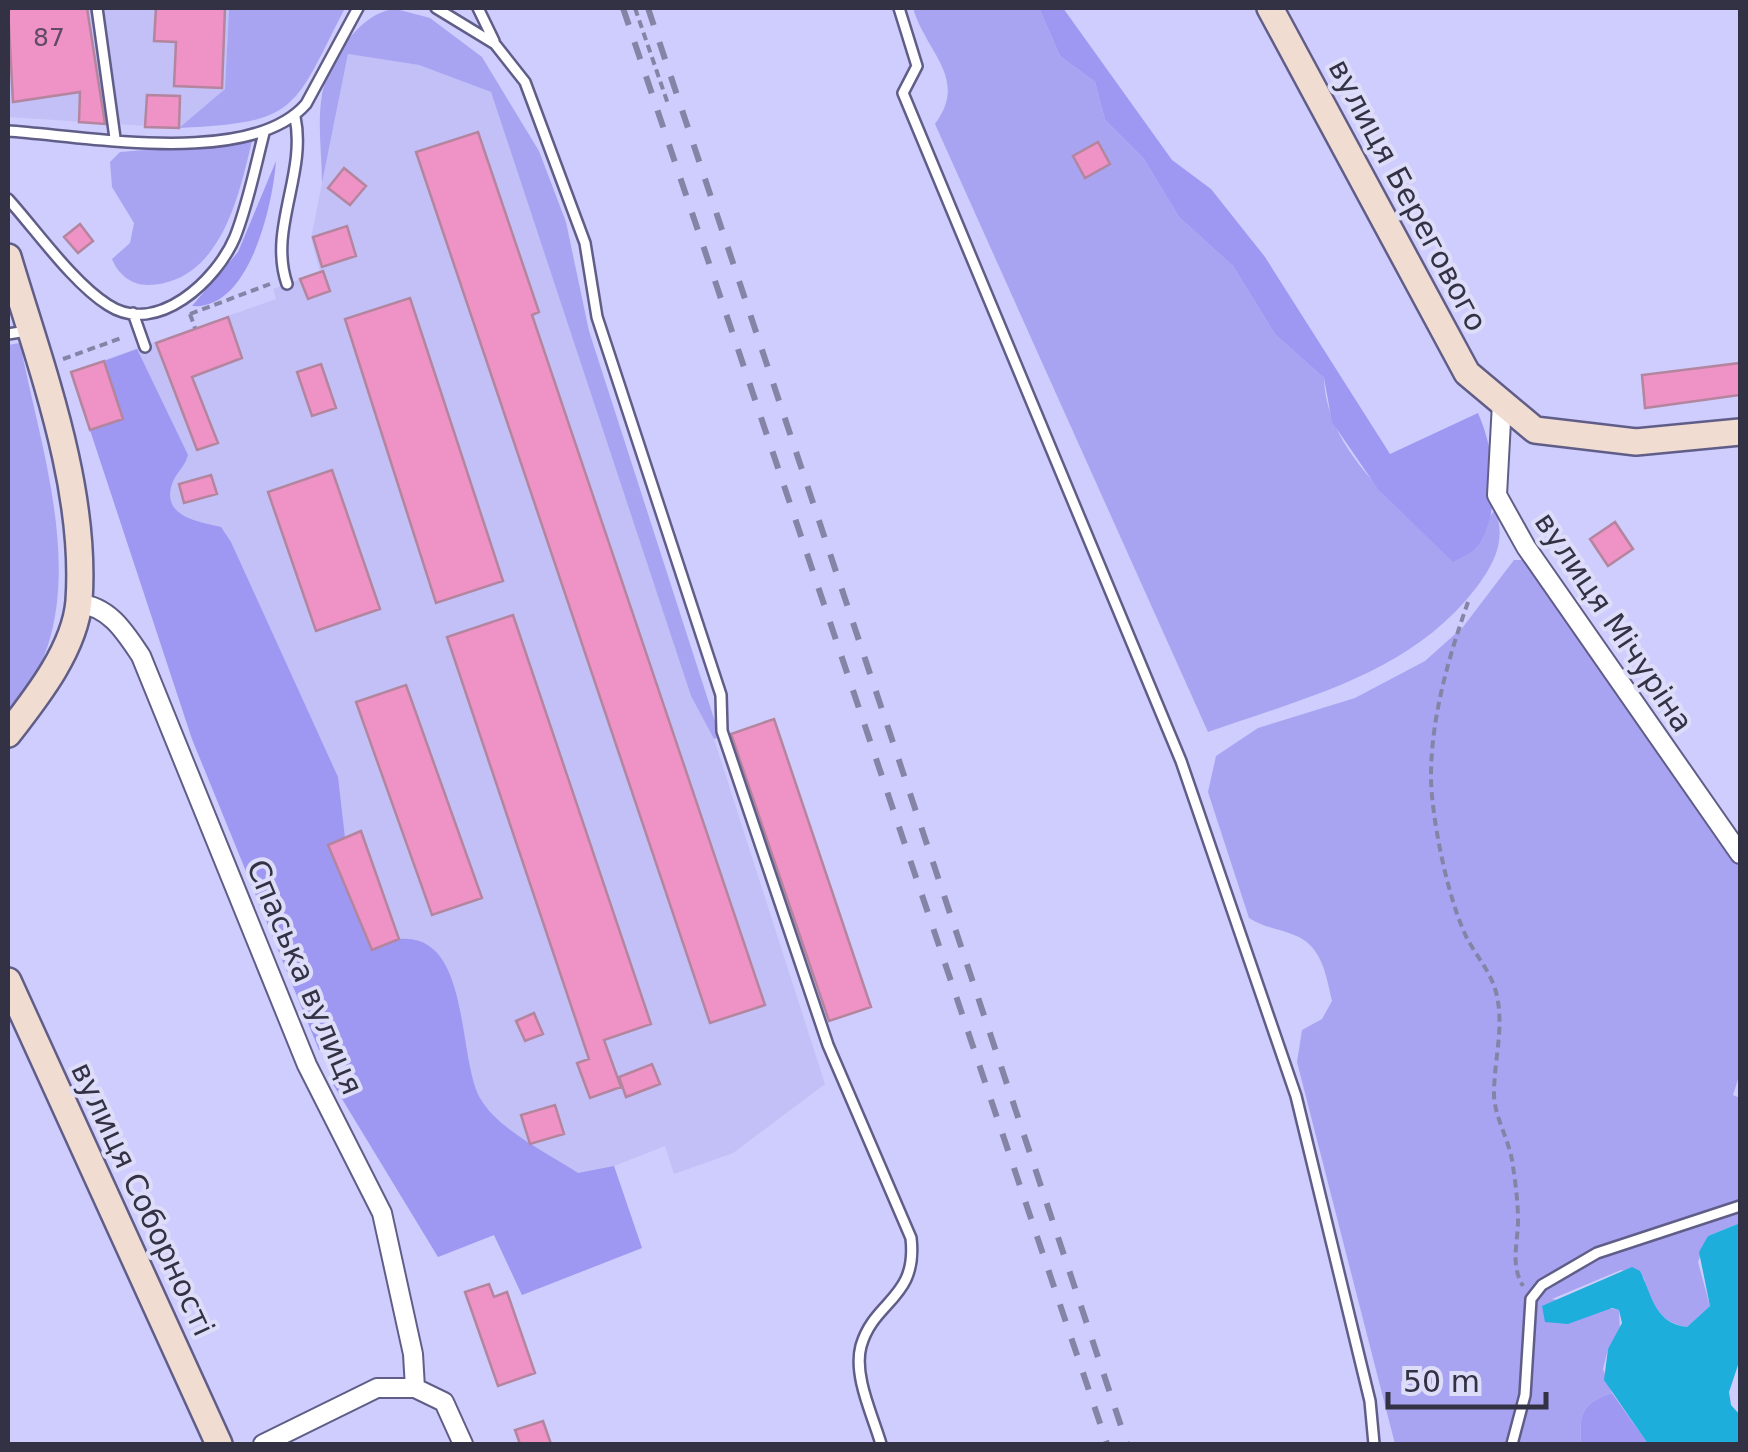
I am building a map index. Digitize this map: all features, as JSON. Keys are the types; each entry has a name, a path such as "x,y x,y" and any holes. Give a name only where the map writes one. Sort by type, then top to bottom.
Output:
{"street":[{"name":"вулиця Берегового","path":"1270,8 1467,373 1534,430 1636,442 1740,432"},
{"path":"8,257 18,332 73,506 79,604 51,678 8,734"},
{"name":"вулиця Мічуріна","path":"1502,402 1498,495 1526,547 1740,854"},
{"name":"Спаська вулиця","path":"79,604 94,605 111,618 141,656 307,1065 382,1214 414,1354 416,1388"},
{"name":"вулиця Соборності","path":"8,981 219,1444"},
{"path":"263,1444 378,1388 416,1388 444,1402 463,1444"}],"lane":[{"path":"105,8 97,8 115,138"},
{"path":"8,131 200,142 264,133 295,118 316,90 358,8"},
{"path":"436,8 496,44"},
{"path":"478,8 496,44 525,82 584,243 597,317 722,696 722,731 828,1045 911,1238 911,1271 905,1288 868,1331 861,1348 860,1366 881,1444"},
{"path":"899,8 918,66 904,93 1181,762 1296,1096 1370,1401 1374,1444"},
{"path":"286,281 280,256 297,168 295,118"},
{"path":"8,199 109,306 151,314 179,302 224,256 246,204 264,133"},
{"path":"132,313 145,347"},
{"path":"1512,1444 1525,1395 1531,1299 1542,1284 1597,1253 1740,1206"}],"path":[{"path":"636,8 668,104"},
{"path":"195,328 190,314 286,281"},
{"path":"58,361 124,338"},
{"path":"1468,602 1450,654 1434,732 1434,816 1461,920 1486,964 1496,995 1501,1048 1494,1097 1512,1158 1517,1276 1531,1299"}],"shaded area":[{"path":"8,8 229,8 225,89 179,128 8,117"},
{"path":"229,8 345,8 314,69 288,104 249,121 179,128 225,89"},
{"path":"913,8 1039,8 1060,56 1095,82 1105,120 1144,159 1179,217 1233,266 1275,334 1324,378 1328,406 1338,432 1371,479 1453,561 1495,510 1500,531 1493,561 1450,617 1420,642 1354,679 1208,732 935,124 948,93 946,79"},
{"path":"1039,8 1063,8 1172,160 1211,189 1265,257 1390,454 1478,413 1489,445 1494,479 1491,513 1474,549 1453,562 1378,489 1332,422 1324,378 1275,334 1233,266 1179,217 1144,159 1105,120 1095,82 1060,56"},
{"path":"396,9 430,18 482,57 539,151 566,222 589,331 720,737 714,739 691,696 491,92 419,65 348,54 322,183 321,105 331,67 348,40 370,18"},
{"path":"348,54 419,65 491,92 691,696 714,739 825,1084 733,1153 674,1174 665,1146 614,1166 642,1248 522,1295 494,1235 438,1257 333,1084 351,1076 337,1044 319,1050 192,739 71,372 276,299 273,289 320,272 311,238"},
{"path":"252,141 233,210 210,253 173,280 148,285 122,274 112,259 130,243 134,223 112,187 110,162 120,152"},
{"path":"276,161 263,227 243,273 229,291 212,303 192,306 238,252"},
{"path":"20,343 50,485 58,583 52,630 36,674 8,713 8,345"},
{"path":"137,349 188,455 172,484 172,504 184,516 221,527 231,542 338,777 345,838 329,845 371,949 400,939 423,942 439,956 458,1001 473,1079 488,1110 511,1131 578,1173 614,1166 642,1248 522,1295 494,1235 438,1257 333,1084 351,1076 337,1044 319,1050 192,739 90,430 122,419 104,361"},
{"path":"1514,560 1524,560 1533,569 1740,862 1740,1073 1733,1095 1740,1098 1740,1223 1708,1236 1698,1262 1710,1306 1687,1327 1663,1317 1644,1278 1621,1270 1552,1299 1619,1310 1620,1330 1608,1349 1603,1369 1612,1393 1594,1401 1584,1411 1581,1444 1395,1444 1297,1062 1302,1030 1322,1019 1332,1001 1325,971 1317,953 1303,940 1249,918 1208,792 1216,756 1258,728 1355,698 1425,661 1463,627"},
{"path":"1740,1223 1740,1359 1729,1392 1731,1405 1740,1415 1740,1444 1648,1444 1604,1380 1608,1349 1622,1323 1619,1310 1612,1308 1568,1324 1545,1322 1542,1306 1632,1267 1640,1271 1661,1314 1687,1327 1710,1306 1699,1252 1708,1236"},
{"path":"1612,1393 1648,1444 1581,1444 1581,1425 1588,1406"}],"building":[{"path":"8,8 87,8 105,124 79,122 80,92 13,102"},
{"path":"156,8 225,8 222,88 174,86 176,42 154,41"},
{"path":"147,95 180,96 179,128 145,127"},
{"path":"478,132 539,312 532,315 765,1005 710,1023 416,152"},
{"path":"1098,142 1110,164 1085,178 1073,156"},
{"path":"344,168 366,186 350,205 328,188"},
{"path":"80,224 93,241 78,253 64,237"},
{"path":"347,226 356,256 322,267 313,237"},
{"path":"323,271 330,291 308,299 300,279"},
{"path":"410,298 503,581 436,603 345,319"},
{"path":"228,317 242,358 192,377 218,443 197,450 156,343"},
{"path":"104,361 123,419 90,430 71,372"},
{"path":"1740,363 1740,395 1645,408 1642,375"},
{"path":"321,364 336,408 312,416 297,372"},
{"path":"332,470 380,609 316,631 268,492"},
{"path":"211,475 217,494 184,503 179,484"},
{"path":"1615,522 1633,549 1608,566 1590,539"},
{"path":"513,615 651,1024 604,1040 621,1087 590,1098 577,1063 589,1059 447,637"},
{"path":"406,685 482,898 432,915 356,702"},
{"path":"774,719 871,1007 829,1021 731,734"},
{"path":"361,831 399,939 372,950 328,845"},
{"path":"534,1013 543,1034 525,1041 516,1021"},
{"path":"652,1064 660,1084 626,1097 619,1077"},
{"path":"555,1105 564,1134 530,1144 521,1115"},
{"path":"489,1284 494,1297 507,1292 535,1373 498,1386 465,1292"},
{"path":"543,1421 551,1444 520,1444 515,1430"}],"railway":[{"path":"623,8 1107,1444"},
{"path":"648,8 1127,1444"}]}
